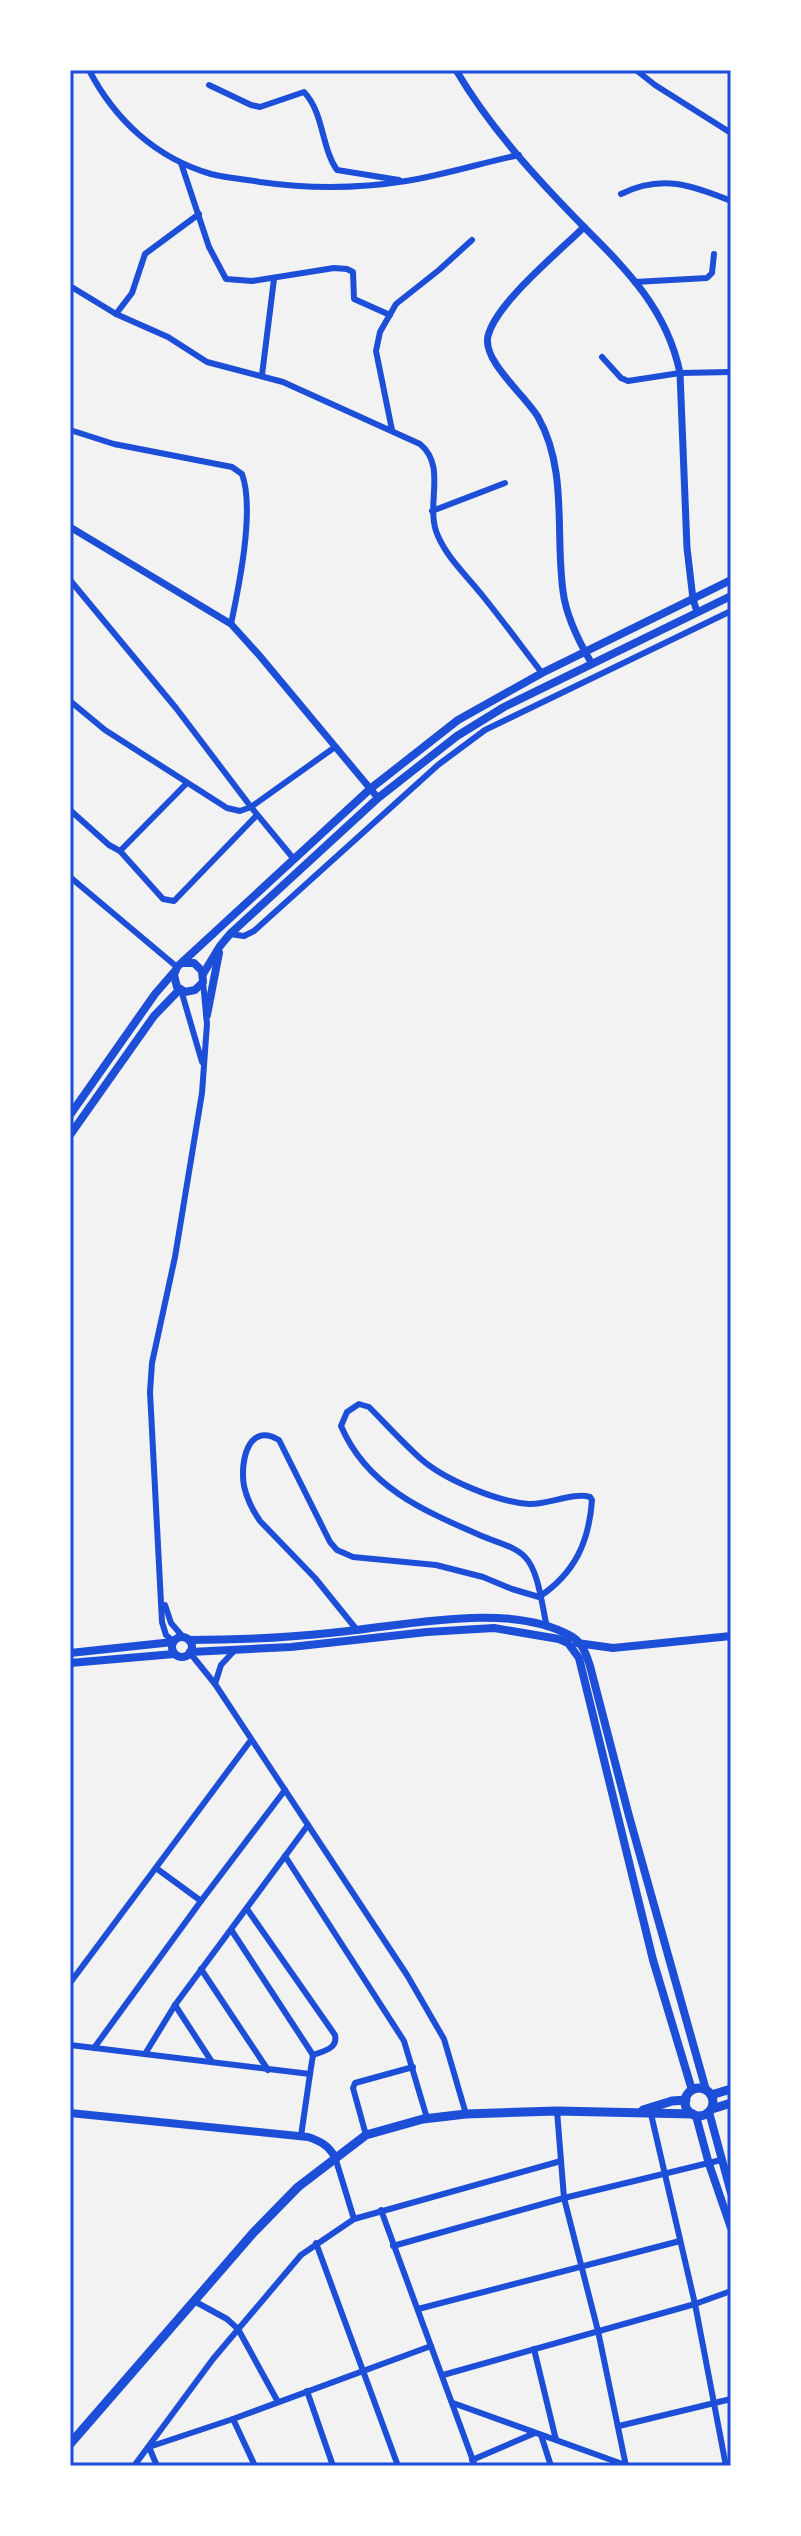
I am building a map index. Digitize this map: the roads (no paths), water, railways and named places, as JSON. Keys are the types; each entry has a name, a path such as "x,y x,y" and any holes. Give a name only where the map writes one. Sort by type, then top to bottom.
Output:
{"main road":[{"path":"70,1115 149,1002 178,967 370,789 458,720 542,673 731,580"},
{"path":"178,967 174,979 180,990 195,990 230,934 378,798 465,730 504,707 731,596"},
{"path":"207,1015 220,946"},
{"path":"178,967 194,963 200,967 203,978"},
{"path":"70,1135 147,1026 180,990"},
{"path":"70,1663 174,1654 180,1657 190,1652 235,1650 440,1620 494,1618 547,1632 568,1643 579,1658 653,1960 692,2090"},
{"path":"70,1653 186,1639 291,1642 364,1640 472,1628 547,1632 571,1636 580,1643 590,1666 629,1816 709,2092 710,2110 731,2193"},
{"path":"568,1643 613,1648 731,1636"},
{"path":"186,1639 191,1646 190,1652"},
{"path":"173,1642 174,1654"},
{"path":"731,2089 709,2092 699,2088 692,2090 686,2100 688,2110 694,2115 731,2228"},
{"path":"628,2113 686,2100"},
{"path":"70,2444 279,2206 335,2157 366,2135 427,2118 466,2114 557,2111 694,2115 731,2103"},
{"path":"70,2113 301,2136 329,2147 335,2157"}],"street":[{"path":"89,70 103,95 137,133 181,163 213,174 287,186 347,188 407,181 519,155"},
{"path":"456,70 493,126 635,282 662,319 675,348 680,373 687,548 693,599 703,625"},
{"path":"636,70 731,133"},
{"path":"209,85 260,107 306,93 337,170 407,181"},
{"path":"181,163 209,247 226,279 243,282 334,268 347,269 353,272 354,299 390,315"},
{"path":"621,194 663,182 684,185 731,201"},
{"path":"116,314 132,293 145,254 199,214"},
{"path":"584,227 504,305 490,328 487,342 491,356 537,416 549,442 557,474 563,593 568,614 592,664"},
{"path":"392,430 376,351 380,332 407,294 472,240"},
{"path":"635,282 707,278 712,273 714,254"},
{"path":"262,375 274,279"},
{"path":"70,286 116,314 168,337 207,362 262,375 420,444 430,455 434,471 432,511 438,537 453,561 542,673"},
{"path":"70,296 79,291"},
{"path":"602,357 621,378 628,381 680,373 731,372"},
{"path":"70,430 114,444 232,467 242,474 247,493 244,538 231,624"},
{"path":"432,511 505,483"},
{"path":"70,527 231,624 378,798"},
{"path":"70,580 176,708 242,792 256,816 293,858"},
{"path":"230,934 244,936 254,931 438,765 485,730 731,611"},
{"path":"70,701 105,730 186,784 227,808 240,811 251,807 335,747"},
{"path":"120,851 186,784"},
{"path":"70,810 120,851 163,899 174,901 256,816"},
{"path":"70,877 178,967"},
{"path":"173,1642 163,1629 150,1407 151,1377 192,1165 202,1093 207,1015 203,978"},
{"path":"180,990 203,1065"},
{"path":"539,1597 558,1584 579,1556 591,1508 590,1497 581,1495 531,1504 490,1497 423,1461 369,1407 359,1404 352,1406 343,1417 341,1426 375,1478 439,1518 524,1555 535,1574 539,1597 547,1632"},
{"path":"364,1640 315,1578 254,1512 243,1475 248,1447 260,1436 267,1435 279,1440 330,1542 343,1554 436,1565 483,1577 539,1597"},
{"path":"162,1594 171,1623 186,1639"},
{"path":"215,1684 221,1665 235,1650"},
{"path":"190,1652 215,1684 407,1975 437,2026 466,2114"},
{"path":"70,1983 251,1740"},
{"path":"94,2048 285,1790"},
{"path":"145,2054 175,2005 308,1825"},
{"path":"285,1856 404,2041 427,2118"},
{"path":"156,1868 201,1901"},
{"path":"247,1909 335,2035 333,2046 313,2055"},
{"path":"232,1931 313,2055 301,2136"},
{"path":"201,1969 268,2070"},
{"path":"175,2005 212,2062"},
{"path":"70,2045 310,2074"},
{"path":"366,2135 353,2088 355,2083 413,2067"},
{"path":"557,2111 564,2198 598,2331 627,2466"},
{"path":"651,2114 695,2304 726,2466"},
{"path":"335,2157 354,2219"},
{"path":"393,2246 564,2198 721,2160"},
{"path":"134,2466 213,2359 301,2255 316,2243 354,2219 561,2161"},
{"path":"381,2210 473,2463 538,2434"},
{"path":"418,2309 680,2241"},
{"path":"316,2243 398,2466"},
{"path":"443,2375 731,2291"},
{"path":"194,2301 227,2319 238,2329 278,2402"},
{"path":"149,2447 431,2346"},
{"path":"534,2349 556,2440"},
{"path":"307,2391 333,2466"},
{"path":"619,2426 731,2399"},
{"path":"453,2403 627,2466"},
{"path":"233,2419 255,2466"},
{"path":"538,2434 551,2466"},
{"path":"149,2447 157,2466"}]}
